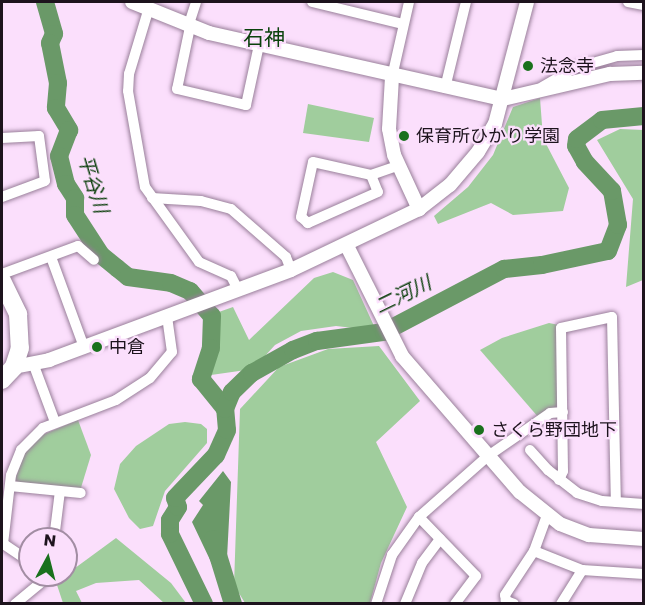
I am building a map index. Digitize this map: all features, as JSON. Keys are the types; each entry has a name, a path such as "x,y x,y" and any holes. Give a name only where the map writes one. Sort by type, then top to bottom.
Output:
{"main road":[{"path":"2,281 18,314 20,348 14,367 2,380"}],"street":[{"path":"132,2 148,11 189,27 392,77 502,99 610,74 644,73"},
{"path":"196,2 177,89 246,105 260,45"},
{"path":"312,2 355,7 403,24"},
{"path":"409,2 392,77 388,129 397,166 419,209"},
{"path":"446,88 466,2"},
{"path":"14,367 84,347 217,299 347,246 419,209 450,185 478,152 502,99 527,2"},
{"path":"628,2 644,5"},
{"path":"148,11 129,74 128,91 141,170 152,198 199,262 231,276 238,290"},
{"path":"536,90 575,68 617,56 644,55"},
{"path":"2,138 39,136 45,181 2,197"},
{"path":"371,175 378,192 308,223 301,217 313,162 371,175 397,166"},
{"path":"152,198 201,201 231,209 286,257 291,270"},
{"path":"2,274 78,246 94,260"},
{"path":"347,246 394,344 519,492 547,515 589,535 644,539"},
{"path":"51,257 84,347"},
{"path":"18,554 2,544 10,486 21,450 36,433 55,422 116,400 150,378 172,352 167,317"},
{"path":"559,480 564,471 561,328 612,317 616,502"},
{"path":"33,363 55,422"},
{"path":"376,603 392,555 419,517 488,456 550,413 563,412"},
{"path":"530,450 559,480 577,493 616,502 644,504"},
{"path":"10,486 81,493"},
{"path":"56,527 60,491"},
{"path":"514,603 506,601 505,595 534,551 547,515"},
{"path":"419,517 476,576 455,603"},
{"path":"405,603 412,582 440,539"},
{"path":"534,551 582,570 644,574"},
{"path":"561,603 582,570"},
{"path":"15,603 35,587"}],"shaded area":[{"path":"540,98 543,138 569,188 563,211 513,215 491,203 438,224 434,216 468,187 493,155 513,107"},
{"path":"308,104 374,118 369,142 303,133"},
{"path":"620,129 644,130 643,280 626,287 633,199 597,140"},
{"path":"333,272 353,280 374,326 371,330 336,326 301,331 275,345 253,369 211,375 218,347 216,313 233,307 249,340 314,278"},
{"path":"549,323 559,325 561,410 539,418 480,350 502,338"},
{"path":"379,346 420,401 376,442 407,507 381,563 370,603 245,603 234,585 240,409 279,367 328,349"},
{"path":"78,420 91,455 80,491 14,483 24,454 42,435"},
{"path":"185,422 201,424 207,429 207,443 165,491 153,526 140,529 129,518 114,489 120,464 136,446 169,424"},
{"path":"223,471 231,482 227,558 212,564 192,522 203,505 199,501"},
{"path":"116,538 171,583 186,603 164,603 139,580 96,583 76,591 82,603 63,603 58,587 78,587 78,566"}],"waterway":[{"name":"平谷川","path":"45,2 54,34 50,43 58,83 56,108 69,130 59,156 66,184 75,198 75,215 101,255 128,277 171,283 190,291 212,316 211,348 201,379 225,409"},
{"name":"二河川","path":"204,604 170,534 170,520 178,507 175,498 216,455 227,430 225,409 232,392 252,373 293,350 317,341 384,332 504,269 542,265 608,251 618,225 612,191 585,162 576,146 577,139 602,120 644,116"},
{"path":"213,539 233,604"}],"place":[{"name":"法念寺","path":"528,66"},
{"name":"保育所ひかり学園","path":"404,136"},
{"name":"中倉","path":"97,347"},
{"name":"さくら野団地下","path":"479,430"}],"district":[{"name":"石神","path":"264,38"}]}
